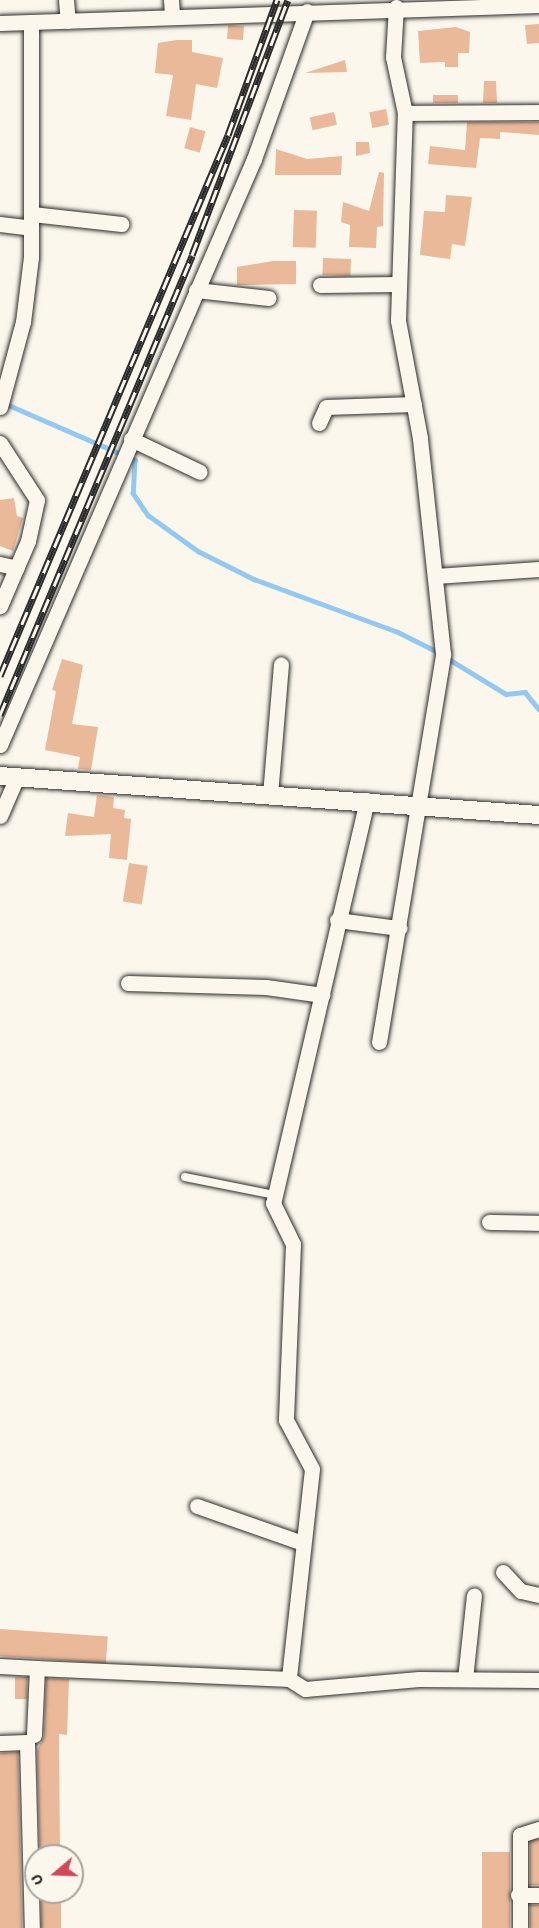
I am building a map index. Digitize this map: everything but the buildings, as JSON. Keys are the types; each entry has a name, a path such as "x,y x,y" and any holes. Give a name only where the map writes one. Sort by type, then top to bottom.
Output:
{"street":[{"path":"66,0 68,21"},
{"path":"171,0 172,16"},
{"path":"248,17 254,0"},
{"path":"0,23 172,16 248,17 307,11 530,4"},
{"path":"379,1042 443,654 414,404 397,284 405,113 393,57 396,7"},
{"path":"0,745 116,472 266,130 307,11"},
{"path":"2,401 24,322 32,221 31,22"},
{"path":"405,113 539,112"},
{"path":"0,225 32,221 121,224"},
{"path":"320,285 397,284"},
{"path":"196,290 269,298"},
{"path":"319,423 326,407 414,404"},
{"path":"130,442 200,472"},
{"path":"0,443 37,500 17,568 0,606"},
{"path":"0,564 17,568"},
{"path":"435,576 539,569"},
{"path":"270,795 280,664"},
{"path":"3,810 8,777 367,800 539,815"},
{"path":"289,1679 300,1542 312,1469 286,1420 293,1252 276,1213 275,1195 322,995 337,920 367,800"},
{"path":"337,920 399,928"},
{"path":"128,983 266,987 322,995"},
{"path":"489,1222 539,1223"},
{"path":"197,1506 300,1542"},
{"path":"503,1572 521,1591 539,1595"},
{"path":"465,1679 474,1595"},
{"path":"0,1666 289,1679 305,1689 465,1679 539,1680"},
{"path":"34,1735 37,1668"},
{"path":"0,1743 27,1742 32,1928"},
{"path":"520,1928 518,1895 520,1835 539,1829"},
{"path":"518,1895 539,1895"}],"lane":[{"path":"185,1177 275,1195"}],"waterway":[{"path":"4,403 135,460 133,493 148,515 198,551 254,579 398,632 440,653"},
{"path":"447,658 506,694 525,692 539,709"}],"railway":[{"path":"0,676 228,135 277,0"},
{"path":"0,715 192,255 288,0"}]}
